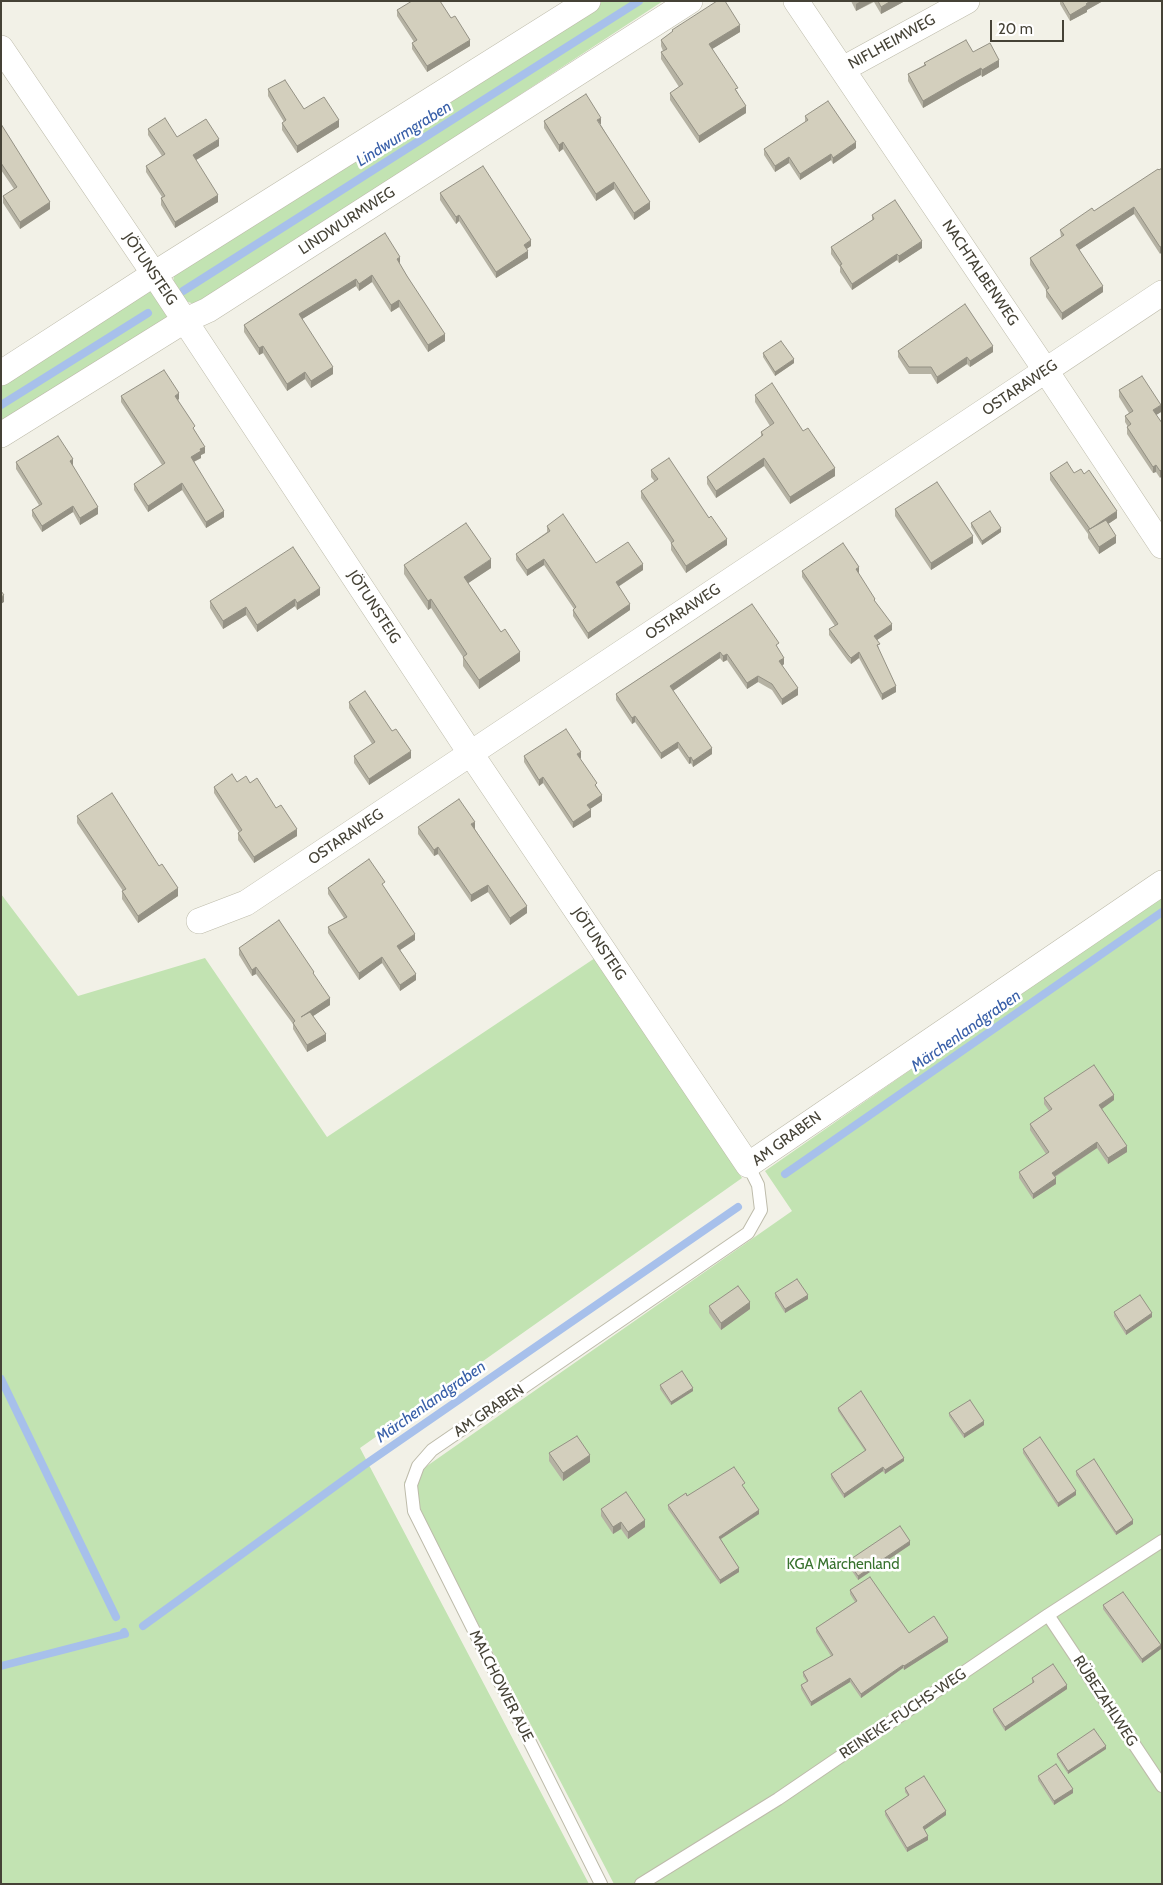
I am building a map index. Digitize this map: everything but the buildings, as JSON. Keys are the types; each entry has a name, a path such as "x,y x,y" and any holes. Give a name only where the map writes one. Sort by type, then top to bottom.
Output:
{"street":[{"path":"1,373 154,274 588,1"},
{"name":"LINDWURMWEG","path":"1,435 184,322 208,310 690,1"},
{"name":"NACHTALBENWEG","path":"796,1 1162,546"},
{"name":"NIFLHEIMWEG","path":"843,69 967,1"},
{"name":"JÖTUNSTEIG","path":"1,48 154,274 471,754 748,1165"},
{"name":"OSTARAWEG","path":"199,921 246,903 1162,293"},
{"name":"AM GRABEN","path":"748,1165 1162,882"}],"lane":[{"name":"AM GRABEN","path":"411,1485 418,1466 432,1450 748,1233 761,1210 758,1185 748,1165"},
{"name":"MALCHOWER AUE","path":"411,1485 414,1512 601,1884"},
{"name":"REINEKE-FUCHS-WEG","path":"641,1884 778,1799 1048,1615 1162,1541"},
{"name":"RÜBEZAHLWEG","path":"1048,1615 1162,1786"}],"green space":[{"path":"601,1 663,1 208,299 194,304 183,300 173,282 175,270"},
{"path":"150,289 167,310 168,321 1,425 1,382"},
{"path":"1,894 78,996 205,958 327,1137 598,956 742,1178 360,1448 589,1884 1,1884"},
{"name":"KGA Märchenland","path":"1162,895 1162,1884 614,1884 404,1482 792,1211 765,1171"}],"waterway":[{"name":"Lindwurmgraben","path":"183,291 639,1"},
{"name":"Lindwurmgraben","path":"1,405 148,313"},
{"name":"Märchenlandgraben","path":"785,1174 1162,912"},
{"name":"Märchenlandgraben","path":"143,1626 363,1466 738,1207"},
{"path":"1,1379 116,1617"},
{"name":"Märchenlandgraben","path":"1,1666 125,1634 124,1632"}]}
